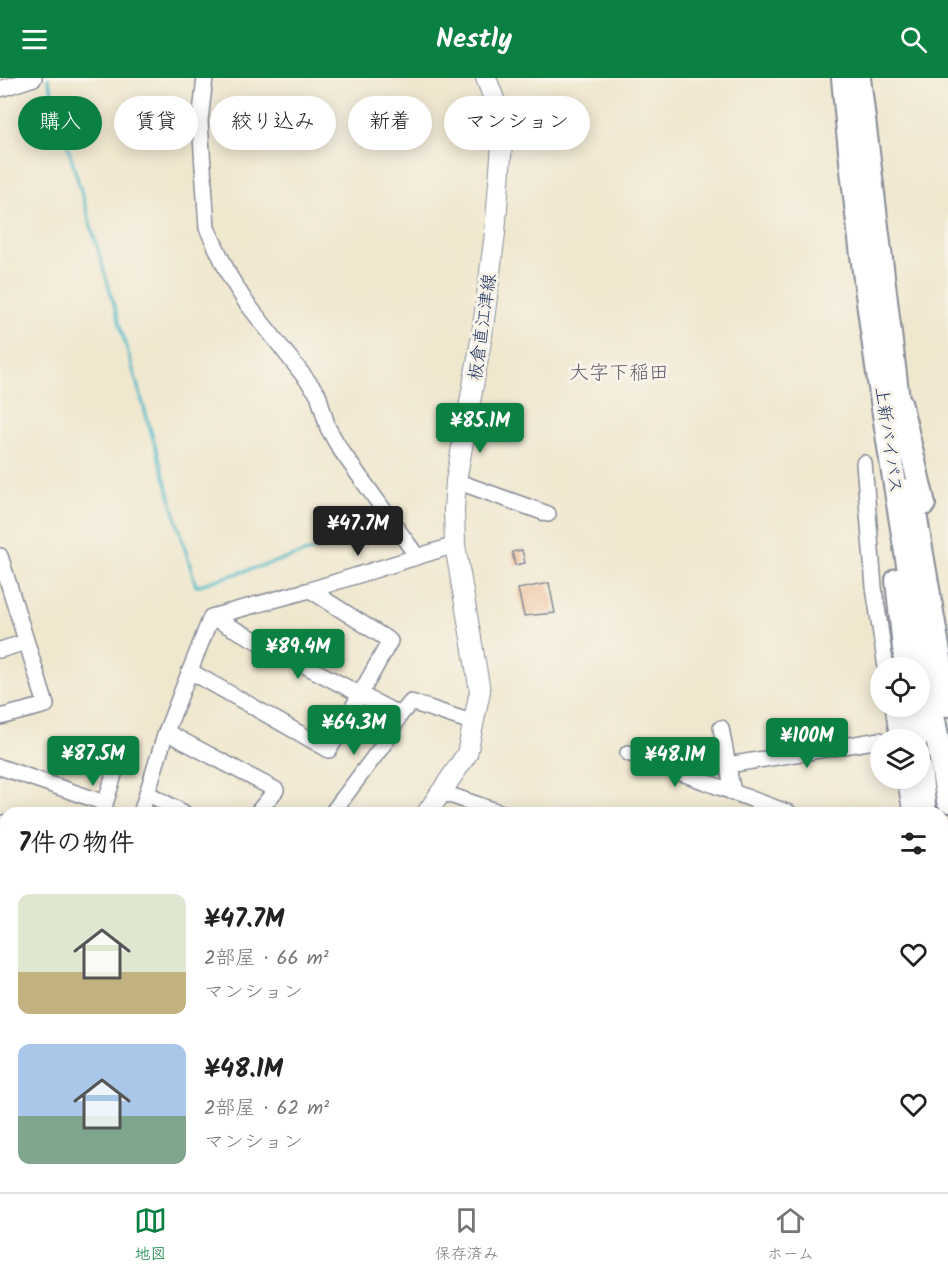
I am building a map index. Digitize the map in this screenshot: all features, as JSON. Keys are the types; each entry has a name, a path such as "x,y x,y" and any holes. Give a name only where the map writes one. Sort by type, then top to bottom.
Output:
{"highway":[{"name":"上新バイパス","path":"859,78 897,392 948,705"},
{"name":"上新バイパス","path":"843,85 868,302 903,536 948,801"},
{"path":"897,392 948,613"},
{"path":"903,536 896,566 905,657"},
{"path":"922,789 924,807"}],"main road":[{"name":"板倉直江津線","path":"431,807 467,754 480,691 455,545 456,481 482,335 495,233 503,131 499,112 486,78"}],"street":[{"path":"0,89 34,78"},
{"path":"205,78 200,121 207,228 240,293 318,394 328,428 340,449 416,555"},
{"path":"864,463 874,587 884,657"},
{"path":"456,481 549,514"},
{"path":"212,617 310,590 416,555 455,545"},
{"path":"0,556 3,579 26,642 45,705 0,717"},
{"path":"190,671 329,750 390,641 310,590"},
{"path":"212,617 400,715"},
{"path":"143,807 166,732 212,617"},
{"path":"0,650 26,642"},
{"path":"336,807 386,741 400,715 411,702 474,723"},
{"path":"722,728 733,793"},
{"path":"166,732 276,790 261,807"},
{"path":"728,765 870,742"},
{"path":"628,753 772,807"},
{"path":"0,767 101,807"},
{"path":"104,807 116,768"},
{"path":"907,789 910,807"},
{"path":"441,792 485,807"},
{"path":"147,793 173,807"}],"building":[{"path":"522,550 525,563 515,565 512,552"},
{"path":"549,583 555,613 524,616 518,589"}],"waterway":[{"path":"48,78 196,586 357,537"}],"district":[{"name":"大字下稲田","path":"619,372"}]}
